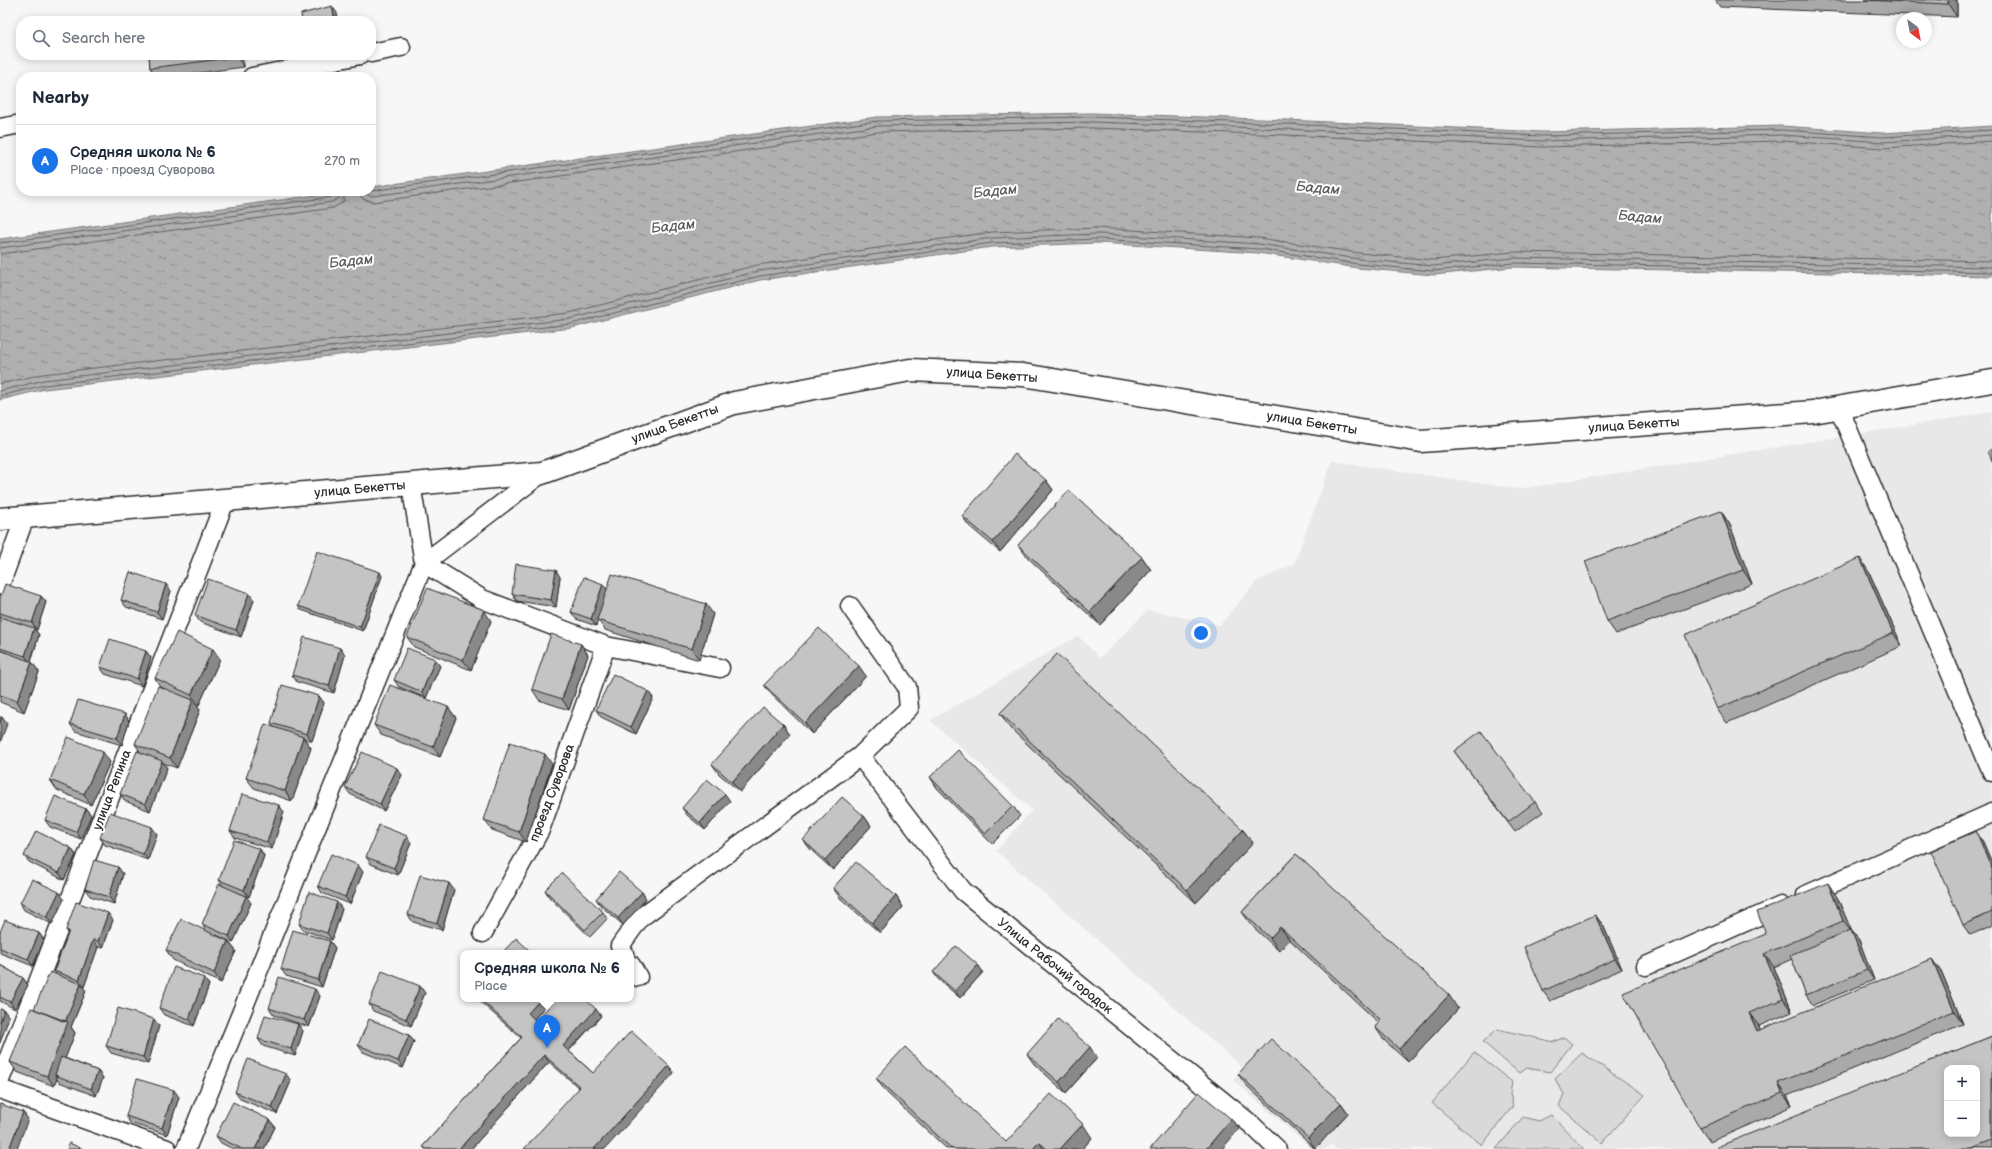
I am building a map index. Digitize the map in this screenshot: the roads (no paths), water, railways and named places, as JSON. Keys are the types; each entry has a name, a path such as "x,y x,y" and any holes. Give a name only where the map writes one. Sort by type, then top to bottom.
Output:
{"street":[{"path":"376,52 401,47"},
{"path":"277,72 335,60"},
{"path":"0,128 16,125"},
{"name":"улица Бекетты","path":"0,519 542,473 734,402 910,370 1023,375 1422,441 1813,412 1992,381"},
{"path":"1839,408 1992,772"},
{"path":"186,1149 424,563 542,473"},
{"path":"411,484 424,563 482,599 606,646 720,668"},
{"name":"улица Репина","path":"0,1080 225,501"},
{"path":"0,585 25,517"},
{"path":"622,950 620,946 640,918 860,756 909,708 907,687 850,606"},
{"name":"проезд Суворова","path":"483,933 540,830 606,646"},
{"name":"Улица Рабочий городок","path":"860,756 962,891 1252,1125 1277,1149"},
{"path":"1646,966 1992,813"},
{"path":"0,1089 167,1149"}],"water":[{"name":"Бадам","path":"1092,113 1287,120 1542,132 1782,126 1883,133 1992,126 1992,276 1513,267 1433,275 1358,268 1258,253 1099,243 992,247 760,280 572,328 45,389 0,400 0,239 309,196 376,196 376,186 877,117"}],"place":[{"name":"Средняя школа № 6","path":"547,1048"}]}
